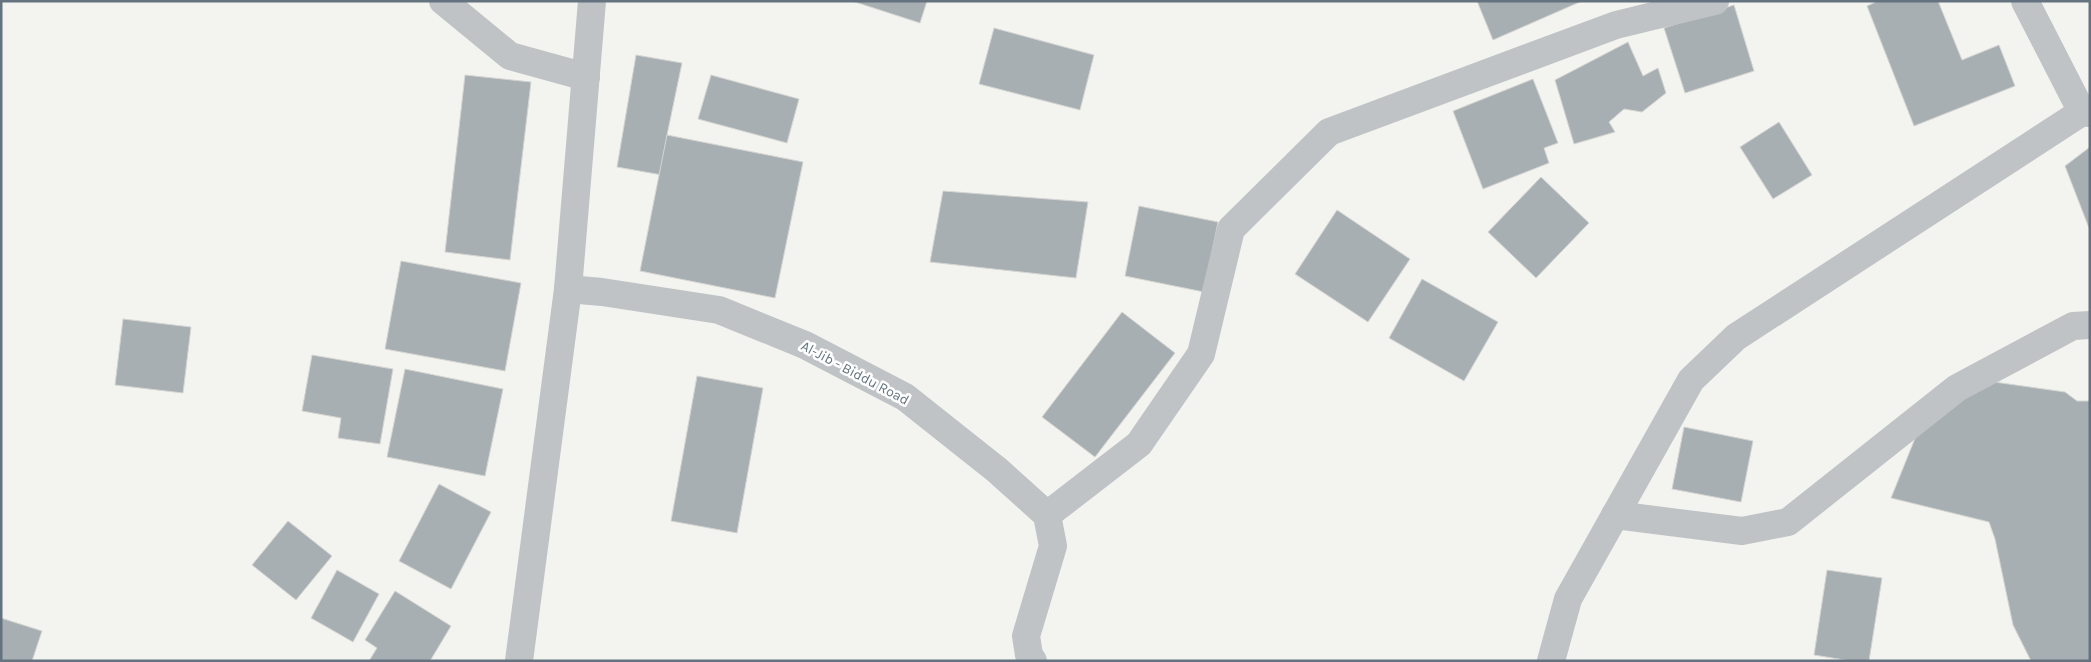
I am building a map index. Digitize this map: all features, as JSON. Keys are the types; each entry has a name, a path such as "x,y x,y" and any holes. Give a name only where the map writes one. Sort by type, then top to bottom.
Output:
{"street":[{"path":"444,1 510,56 586,77"},
{"path":"519,661 568,289 592,1"},
{"path":"1033,661 1029,655 1026,636 1053,546 1047,515 1139,444 1201,354 1231,229 1330,132 1616,25 1715,1"},
{"path":"1551,661 1568,599 1691,380 1736,337 2086,112 2026,1"},
{"name":"Al-Jib - Biddu Road","path":"568,289 610,293 719,310 805,345 905,397 997,470 1047,515"},
{"path":"1615,515 1742,532 1788,522 1957,388 2073,326 2090,325"}],"building":[{"path":"852,1 927,1 920,23"},
{"path":"1477,1 1582,1 1493,40"},
{"path":"1878,1 1938,1 1962,60 1999,45 2015,86 1914,126 1867,6"},
{"path":"1734,5 1754,71 1685,93 1664,28"},
{"path":"994,28 1094,55 1080,110 979,84"},
{"path":"1628,42 1643,76 1658,68 1666,93 1642,112 1624,109 1609,122 1615,132 1574,144 1555,80"},
{"path":"636,55 682,63 667,135 662,175 617,167"},
{"path":"465,75 531,82 510,260 445,252"},
{"path":"711,75 799,99 787,143 698,119"},
{"path":"1533,79 1558,143 1544,148 1549,163 1483,189 1453,111"},
{"path":"1779,122 1812,175 1773,199 1740,147"},
{"path":"667,135 803,162 775,298 640,271"},
{"path":"2090,147 2090,228 2089,228 2065,166"},
{"path":"1541,177 1589,223 1536,278 1488,232"},
{"path":"943,191 1088,202 1076,278 930,262"},
{"path":"1139,206 1218,222 1204,292 1125,276"},
{"path":"1337,210 1410,259 1368,322 1295,274"},
{"path":"401,261 521,283 505,371 385,349"},
{"path":"1422,279 1498,322 1464,381 1389,338"},
{"path":"1122,312 1175,353 1095,457 1042,417"},
{"path":"123,319 191,327 183,393 115,385"},
{"path":"312,355 393,369 380,444 338,438 341,418 302,411"},
{"path":"405,369 503,389 485,476 387,457"},
{"path":"697,376 763,388 737,533 671,521"},
{"path":"1980,380 2065,392 2077,401 2090,401 2090,661 2031,661 2013,625 1995,539 1989,522 1891,498 1918,431"},
{"path":"1684,427 1753,441 1741,502 1672,489"},
{"path":"439,484 491,512 451,589 399,561"},
{"path":"288,521 332,556 296,600 252,565"},
{"path":"337,570 379,594 353,642 311,618"},
{"path":"1827,570 1882,578 1869,661 1851,661 1814,655"},
{"path":"395,591 451,626 430,661 369,661 377,648 365,640"},
{"path":"1,618 42,631 32,661 1,661"}]}
